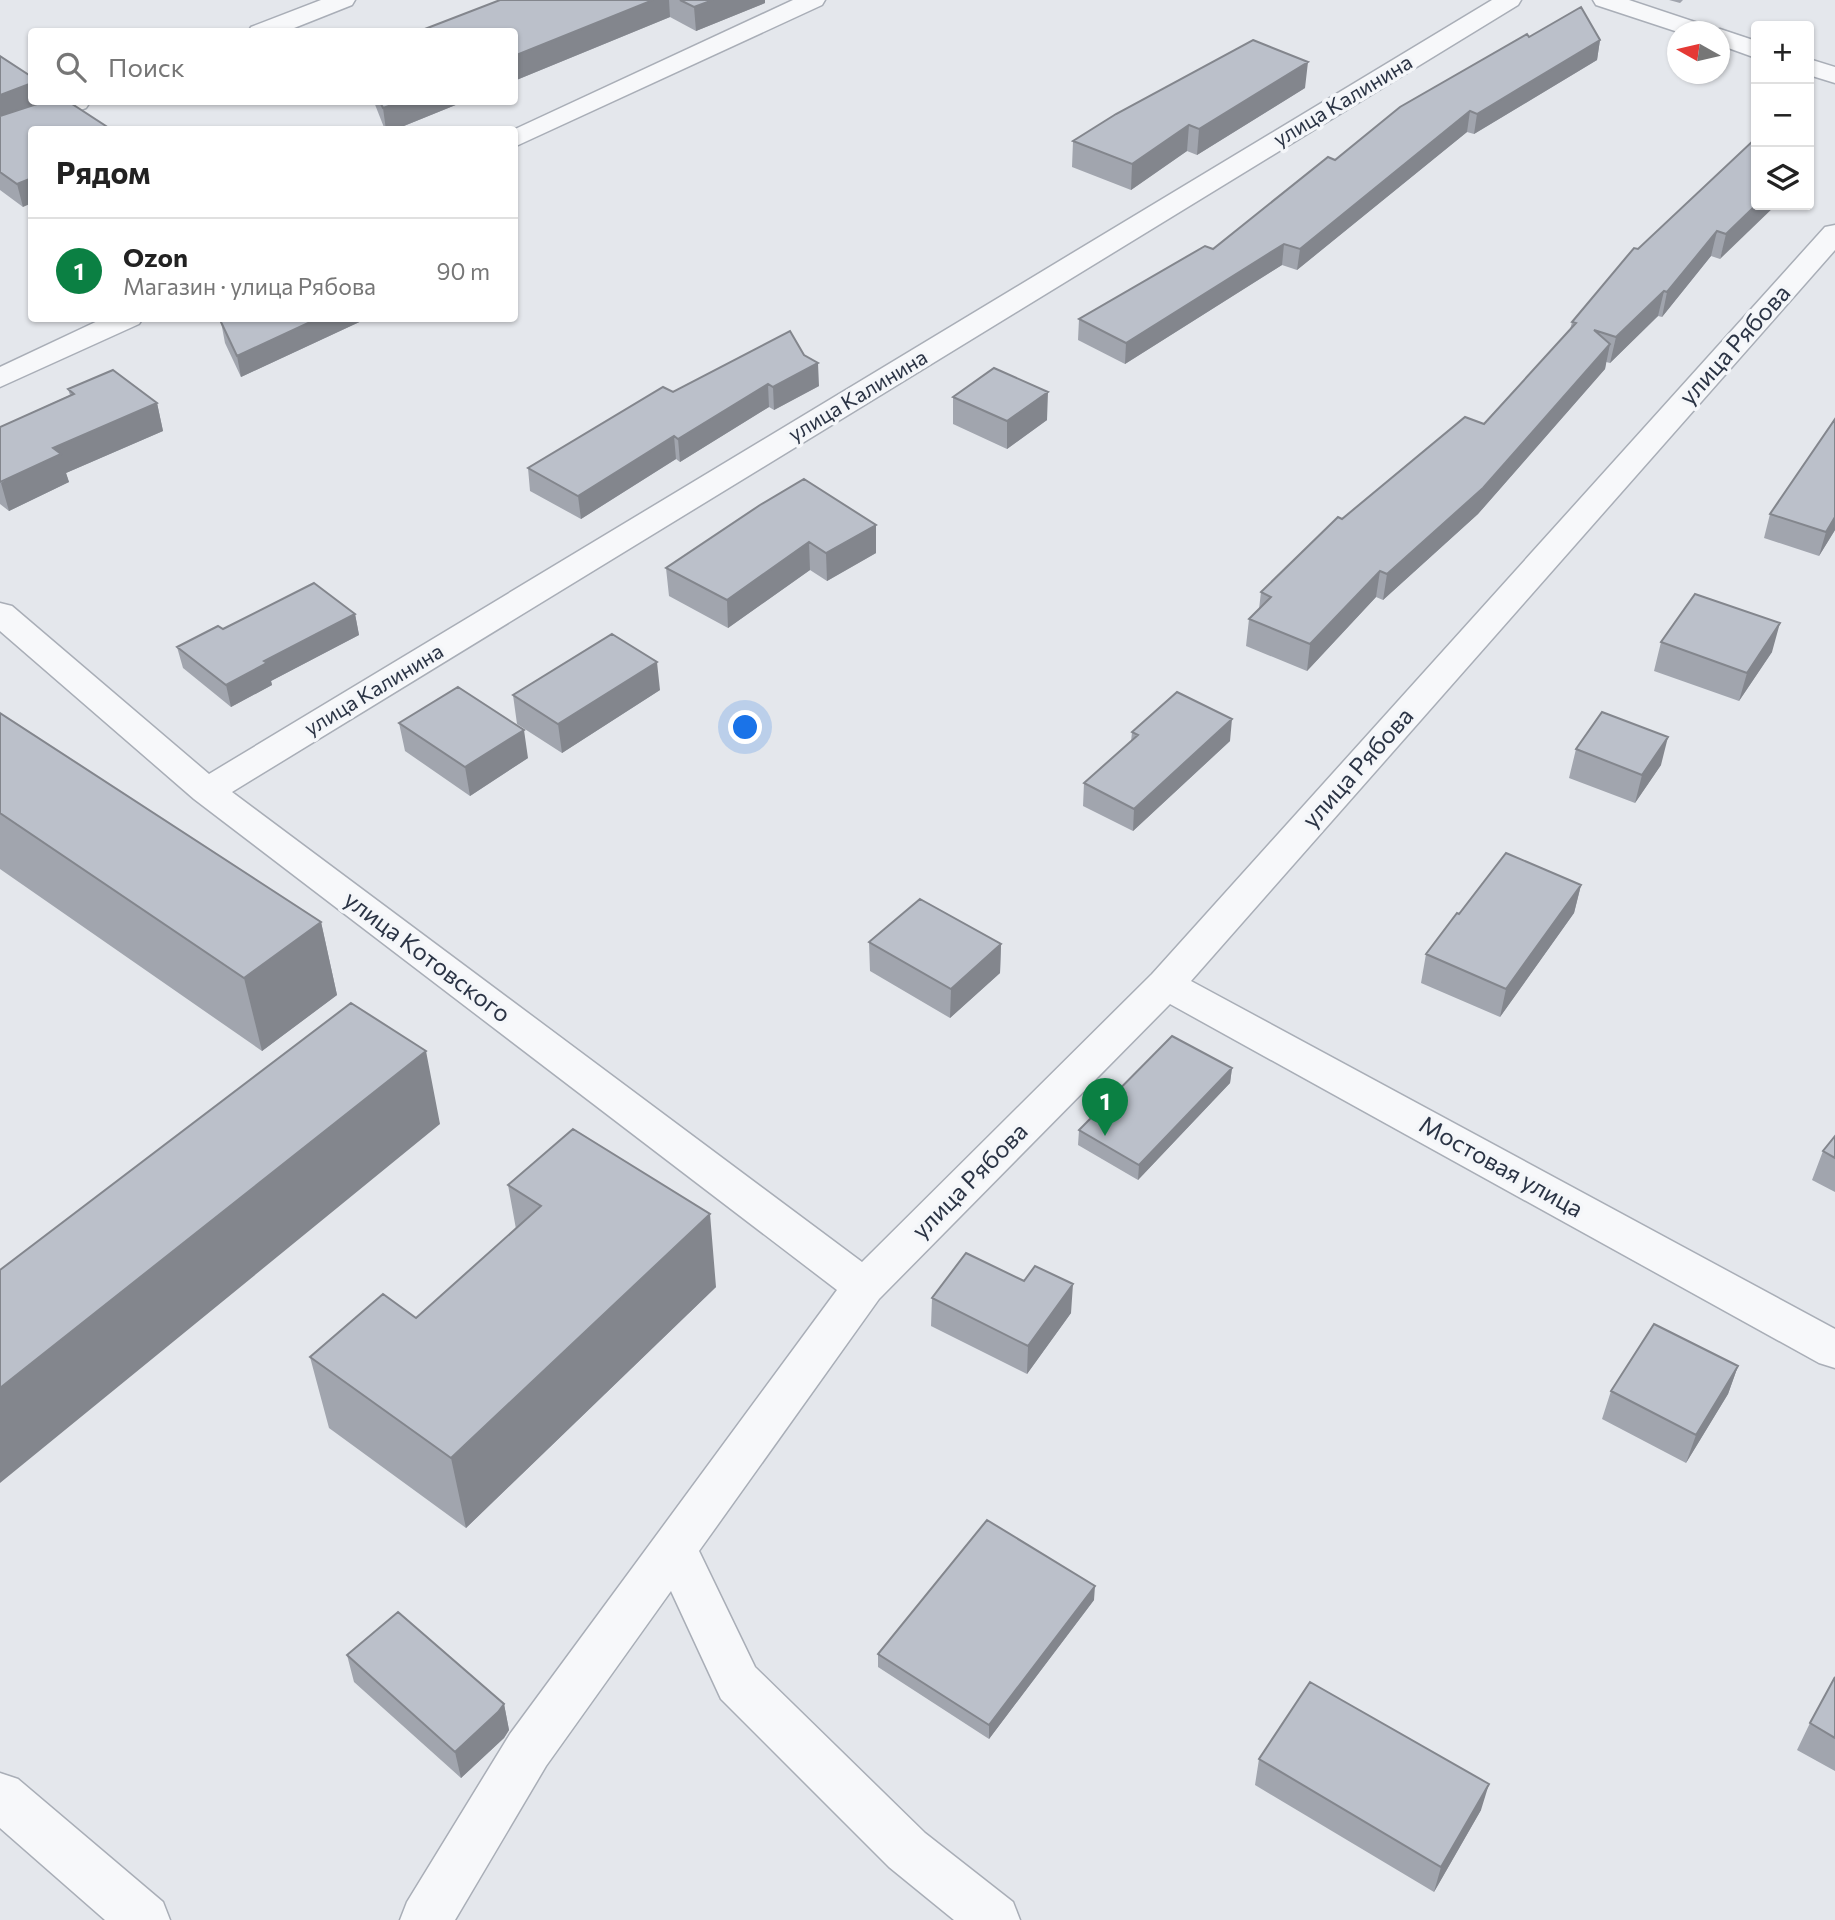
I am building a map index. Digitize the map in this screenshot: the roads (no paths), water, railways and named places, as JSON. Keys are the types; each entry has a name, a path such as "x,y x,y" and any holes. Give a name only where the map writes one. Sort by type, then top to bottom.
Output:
{"street":[{"path":"270,28 343,0"},
{"path":"518,137 813,0"},
{"name":"улица Калинина","path":"208,791 1509,0"},
{"path":"1605,0 1668,21"},
{"path":"1730,41 1751,48"},
{"path":"1814,69 1835,75"},
{"path":"0,131 69,105"},
{"name":"улица Рябова","path":"426,1920 528,1750 864,1287 1166,984 1835,233"},
{"path":"0,378 120,322"},
{"name":"улица Котовского","path":"0,613 208,791 864,1287"},
{"name":"Мостовая улица","path":"1166,984 1835,1350"},
{"path":"674,1548 738,1684 907,1850 995,1920"},
{"path":"0,1796 144,1920"}],"place":[{"name":"Ozon","path":"1105,1136"}]}
